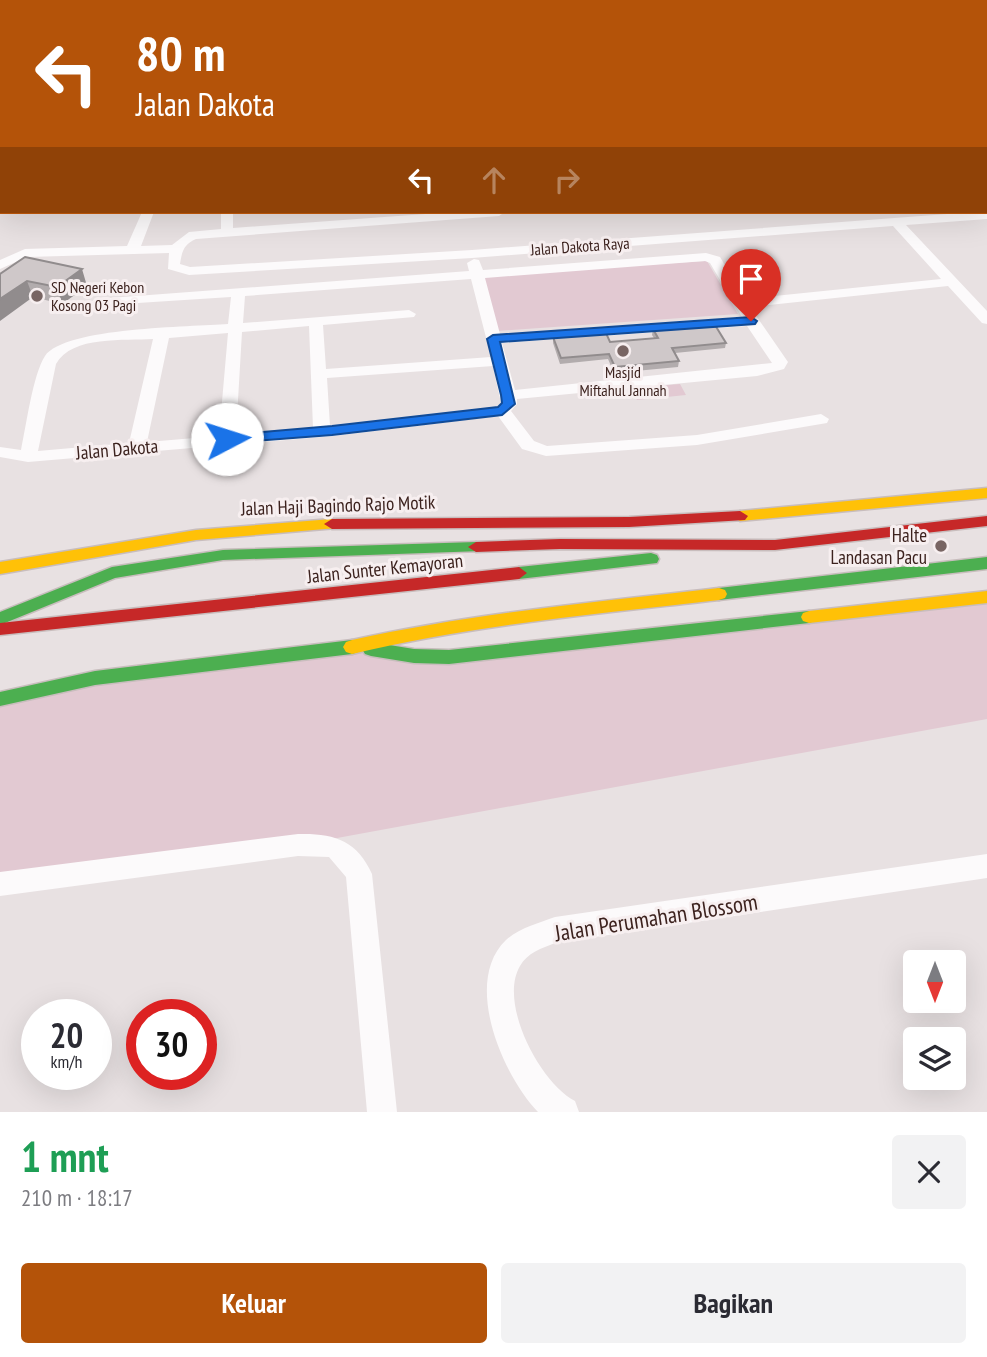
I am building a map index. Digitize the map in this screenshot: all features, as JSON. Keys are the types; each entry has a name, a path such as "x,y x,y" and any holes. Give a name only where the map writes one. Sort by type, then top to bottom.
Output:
{"main road":[{"name":"Jalan Haji Bagindo Rajo Motik","path":"0,568 191,536 260,528 451,521 680,520 844,508 987,493"},
{"name":"Jalan Haji Bagindo Rajo Motik","path":"559,544 680,520"},
{"name":"Jalan Haji Bagindo Rajo Motik","path":"0,619 112,573 223,555 559,544 775,545 987,522"},
{"name":"Jalan Sunter Kemayoran","path":"0,629 775,545"},
{"path":"0,681 95,678 358,646 421,631 508,618 987,563"},
{"path":"358,646 414,656 449,657 987,597"},
{"path":"0,699 95,678"}],"street":[{"path":"132,251 147,214"},
{"path":"227,231 228,214"},
{"path":"0,265 25,253 174,250 178,243 194,235 462,214"},
{"name":"Jalan Dakota Raya","path":"174,250 173,266 189,271 472,254 887,218 987,215"},
{"path":"887,218 987,320"},
{"path":"0,252 15,257"},
{"path":"472,254 498,361 505,403 528,445 539,450 697,440 821,419"},
{"path":"96,303 706,257 715,260 751,321 493,339"},
{"path":"740,304 950,282"},
{"path":"227,439 237,293"},
{"path":"28,457 48,364 52,354 63,346 86,340 410,314"},
{"name":"Jalan Dakota","path":"0,452 28,457 321,432 505,403 757,372 779,366 776,355 751,321"},
{"path":"316,322 321,432"},
{"path":"137,447 162,334"},
{"path":"320,374 498,361"},
{"path":"0,884 299,845 326,845 347,854 359,874 382,1112"},
{"name":"Jalan Perumahan Blossom","path":"564,1112 558,1111 537,1091 502,1016 500,989 506,962 520,943 555,930 987,866"}],"shaded area":[{"path":"707,261 738,314 497,331 483,275"},
{"path":"680,384 686,395 637,400 631,388"},
{"path":"987,597 987,719 299,845 0,886 0,700 358,646 449,657"}],"building":[{"path":"25,257 82,269 57,287 27,281 0,299 0,274"},
{"name":"Masjid Miftahul Jannah","path":"715,325 726,343 672,348 679,361 615,367 609,354 561,358 553,337 606,333 610,342 658,338 653,329"}],"traffic: fast":[{"path":"0,619 112,573 223,555 476,547"},
{"path":"519,573 651,559"},
{"path":"719,594 987,563"},
{"path":"371,649 414,656 449,657 809,617"},
{"path":"0,699 95,678 352,647"}],"traffic: slow":[{"path":"740,516 987,493"},
{"path":"0,568 196,535 332,524"},
{"path":"352,647 421,631 508,618 719,594"},
{"path":"809,617 987,597"}],"traffic: jam":[{"path":"332,524 629,522 740,516"},
{"path":"476,547 560,544 775,545 987,521"},
{"path":"0,629 519,573"}],"place":[{"name":"SD Negeri Kebon Kosong 03 Pagi","path":"37,296"},
{"name":"Masjid Miftahul Jannah","path":"623,351"},
{"name":"Halte Landasan Pacu","path":"941,546"}],"route":[{"path":"227,439 332,431 502,411 509,404 508,395 493,339 751,321"}]}
